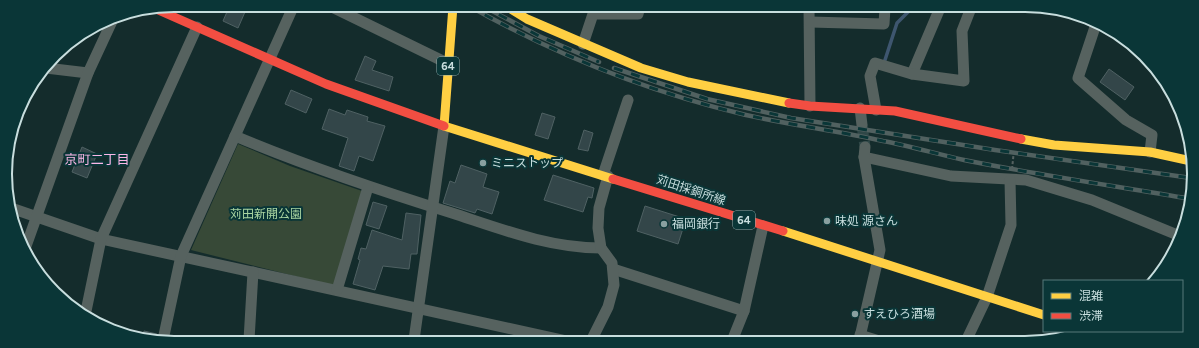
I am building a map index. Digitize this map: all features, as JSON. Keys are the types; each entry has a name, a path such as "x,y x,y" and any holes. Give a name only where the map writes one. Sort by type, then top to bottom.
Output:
{"street":[{"name":"苅田採銅所線","path":"163,12 269,60 369,100 444,126 878,261 1043,315"},
{"path":"164,336 181,256 291,12"},
{"path":"342,12 449,64"},
{"name":"64","path":"444,126 453,12"},
{"path":"516,12 527,19 641,68 688,82 760,98 810,106 895,111 1014,138 1054,144 1150,152 1187,159"},
{"path":"583,44 593,14 638,14 639,12"},
{"path":"809,12 810,106"},
{"path":"810,22 884,24 885,12"},
{"path":"912,74 938,12"},
{"path":"876,110 870,76 875,63 912,74 964,81 962,31 970,12"},
{"path":"27,243 88,73 110,25"},
{"path":"85,310 101,239 197,28"},
{"path":"1095,28 1078,78 1126,120 1152,135 1150,152"},
{"path":"51,69 88,73"},
{"path":"593,336 611,300 614,285 613,269 609,257 601,248 598,218 606,176 628,100"},
{"path":"860,108 862,125"},
{"path":"415,336 420,309 444,126"},
{"path":"235,136 293,160 368,187 543,242 566,247 601,248"},
{"path":"860,336 880,250 864,152 951,176 1026,180 1092,200 1176,234"},
{"path":"968,336 987,297 1011,225 1010,180"},
{"path":"337,290 368,187"},
{"path":"16,210 101,239 544,336"},
{"path":"734,336 744,311 763,226"},
{"path":"613,269 744,311"},
{"path":"249,336 253,272"}],"path":[{"path":"1010,180 1014,153 1014,138"}],"green space":[{"name":"苅田新開公園","path":"238,144 290,166 362,191 334,286 191,250"}],"building":[{"path":"227,12 245,12 238,28 223,21"},
{"path":"365,56 376,61 372,70 393,77 389,91 355,80"},
{"path":"1109,69 1134,87 1125,100 1100,82"},
{"path":"291,90 312,99 306,113 285,104"},
{"path":"329,109 345,115 347,110 368,117 367,121 385,126 373,161 359,156 354,171 339,166 348,138 322,129"},
{"path":"542,113 555,117 548,139 535,135"},
{"path":"584,130 593,133 588,151 578,149"},
{"path":"82,147 97,154 87,178 72,172"},
{"path":"461,165 487,174 483,187 499,192 492,214 477,209 475,213 443,203 450,181 455,183"},
{"path":"553,175 594,188 592,198 588,197 583,212 544,200"},
{"path":"373,202 387,206 379,229 366,225"},
{"path":"645,206 686,219 678,244 637,231"},
{"path":"406,213 421,215 417,254 411,254 409,269 383,266 375,290 353,284 360,260 358,259 361,248 366,249 372,230 402,240"},
{"path":"144,331 157,334 157,335 143,333"}],"waterway":[{"path":"884,63 897,23 908,12"}],"tunnel":[{"path":"862,125 865,147"}],"railway":[{"path":"480,12 569,56 639,83 710,106 763,119 893,143 964,160 1049,176 1185,198"},
{"path":"494,12 539,36 599,62"},
{"path":"614,68 707,99 791,118 995,150 1187,177"}],"traffic: slow":[{"path":"453,12 444,126 613,179"},
{"path":"516,12 527,19 641,68 688,82 789,103"},
{"path":"1021,139 1054,145 1150,152 1187,160"},
{"path":"783,231 1043,315"}],"traffic: jam":[{"path":"163,12 326,84 444,126"},
{"path":"789,103 810,106 895,111 1021,139"},
{"path":"613,179 783,231"}],"place":[{"name":"ミニストップ","path":"483,163"},
{"name":"味処 源さん","path":"827,221"},
{"name":"福岡銀行","path":"664,224"},
{"name":"すえひろ酒場","path":"855,314"}],"district":[{"name":"京町二丁目","path":"97,159"}]}
